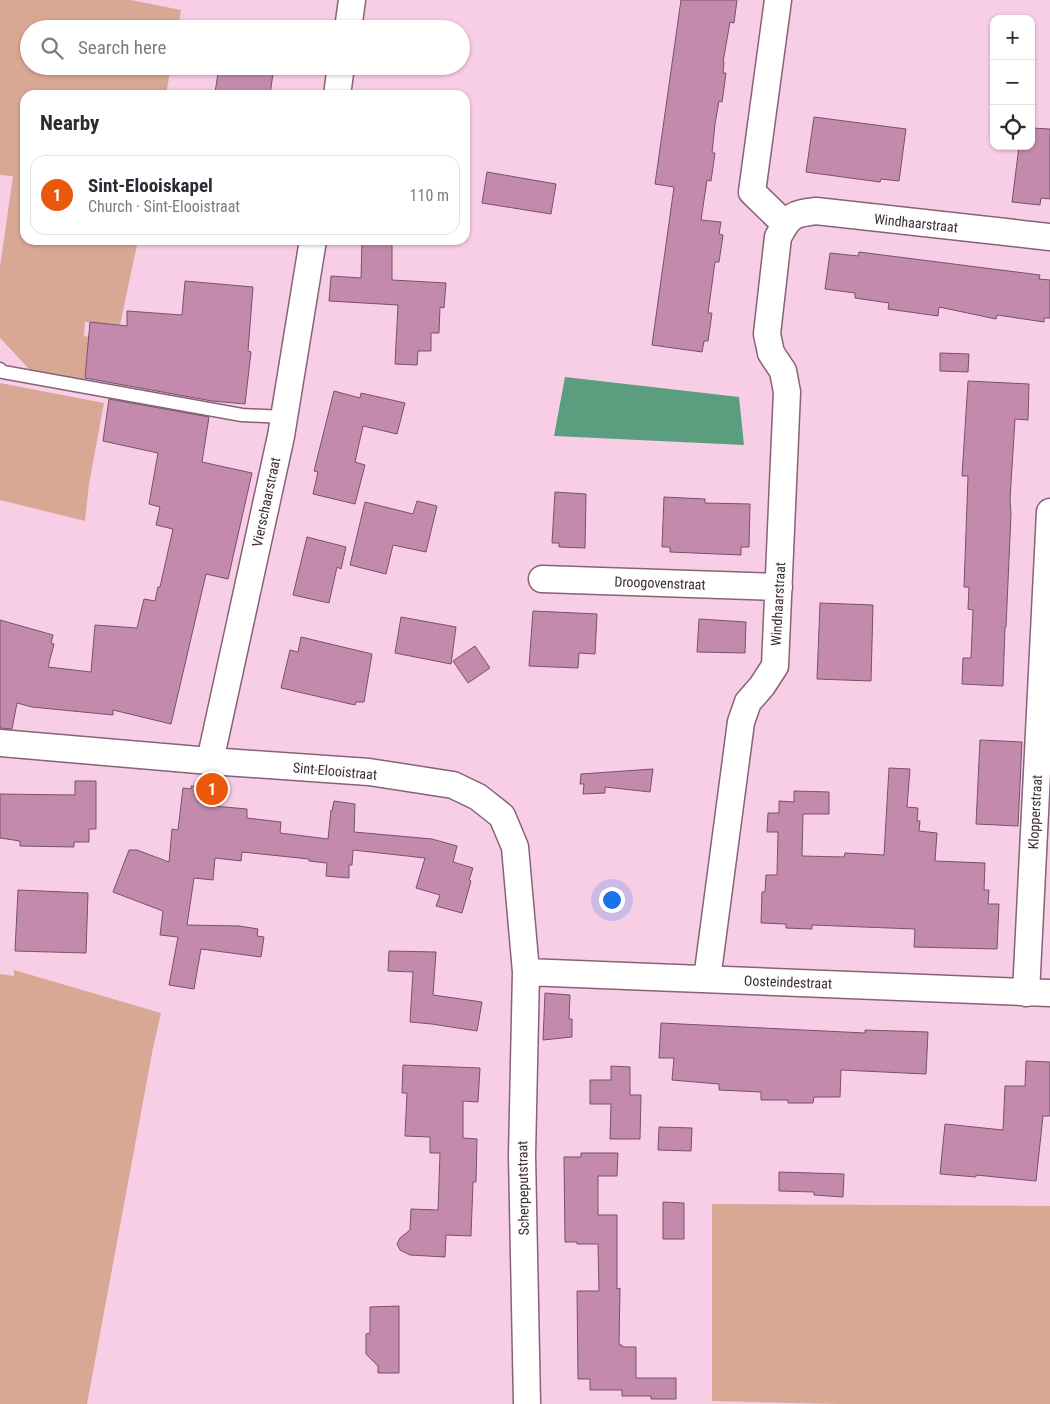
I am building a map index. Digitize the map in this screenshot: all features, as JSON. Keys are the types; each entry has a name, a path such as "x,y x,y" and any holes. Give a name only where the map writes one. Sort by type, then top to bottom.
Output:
{"street":[{"path":"349,20 352,0"},
{"path":"778,0 752,192 785,224"},
{"path":"338,90 340,75"},
{"name":"Windhaarstraat","path":"707,979 741,722 748,702 762,686 775,666 787,392 783,371 771,353 767,334 778,237 785,224 796,214 816,212 1050,237"},
{"name":"Vierschaarstraat","path":"210,761 284,417 312,245"},
{"name":"Klopperstraat","path":"1038,993 1050,512"},
{"name":"Droogovenstraat","path":"542,579 779,587"},
{"name":"Sint-Elooistraat","path":"0,743 369,772 453,785 478,797 502,816 515,847 526,972"},
{"name":"Oosteindestraat","path":"526,972 1038,993"},
{"name":"Scherpeputstraat","path":"526,972 522,1155 527,1404"}],"lane":[{"path":"0,369 3,372 44,380 242,415 284,417"}],"shaded area":[{"path":"0,0 131,0 181,10 179,20 20,20 20,75 169,75 167,90 20,90 20,245 137,245 120,325 85,322 84,336 89,337 84,382 31,371 0,338 0,267 13,176 0,175"},
{"path":"565,377 739,397 744,445 554,436"},
{"path":"0,383 104,403 89,484 85,521 0,500"},
{"path":"14,970 161,1013 87,1404 0,1404 0,974 14,976"},
{"path":"712,1204 1050,1206 1050,1404 839,1404 712,1401"}],"building":[{"path":"681,0 737,0 734,23 730,22 723,62 723,73 726,73 722,102 719,101 715,124 712,153 715,153 711,181 707,180 701,220 721,222 719,234 723,235 719,262 715,262 708,313 712,313 708,341 704,341 702,352 652,345 674,187 655,184"},
{"path":"218,75 273,75 271,90 215,90"},
{"path":"814,117 906,129 899,181 881,179 880,182 806,172"},
{"path":"1035,128 1050,129 1050,199 1041,198 1040,205 1012,202 1018,150 1035,150"},
{"path":"487,172 556,184 551,214 482,203"},
{"path":"362,245 392,245 392,280 446,283 444,308 440,307 439,333 431,333 431,351 418,351 417,365 395,364 398,305 329,301 331,276 361,278"},
{"path":"859,252 1040,275 1039,279 1050,280 1050,318 1044,318 1044,322 997,315 996,319 939,307 938,316 888,309 889,303 855,298 855,293 825,289 830,253 858,256"},
{"path":"185,281 253,287 248,351 251,352 245,404 212,401 85,378 90,322 127,326 127,311 182,315"},
{"path":"940,353 969,354 968,372 940,371"},
{"path":"968,381 1029,384 1028,420 1015,419 1003,686 962,684 963,658 971,658 973,610 968,609 969,587 964,587 968,476 962,476"},
{"path":"334,391 360,398 361,393 405,403 397,434 363,426 355,462 365,465 355,504 313,494 318,472 314,471"},
{"path":"109,399 209,417 202,462 252,473 228,579 206,574 171,724 113,710 113,715 32,707 17,703 12,729 0,728 0,620 53,635 51,643 54,644 48,667 91,672 95,625 137,628 144,599 155,601 158,587 160,587 173,529 156,525 160,507 149,504 158,453 103,441"},
{"path":"555,492 586,494 585,548 559,547 559,543 552,543"},
{"path":"664,497 705,499 705,503 750,504 749,547 741,547 741,555 670,552 670,547 662,547"},
{"path":"417,501 437,506 426,552 393,545 386,574 350,565 365,502 413,514"},
{"path":"307,537 346,547 341,569 337,567 329,603 293,595"},
{"path":"820,603 873,605 871,681 817,679"},
{"path":"533,611 597,614 595,654 579,653 578,668 529,666"},
{"path":"401,617 456,627 451,664 395,653"},
{"path":"699,619 746,622 745,653 697,652"},
{"path":"301,637 372,654 364,702 356,702 355,705 281,688 290,650 298,652"},
{"path":"475,646 490,668 468,683 453,661"},
{"path":"980,740 1022,742 1018,826 976,824"},
{"path":"889,768 910,769 907,807 918,808 917,821 920,821 919,831 937,833 935,861 985,863 984,890 989,890 988,904 999,904 997,949 914,947 915,929 812,925 812,929 786,928 786,924 761,923 762,892 765,892 766,875 777,875 778,832 767,832 768,813 779,813 779,801 794,802 794,791 829,792 829,814 803,814 802,856 844,857 845,853 884,855"},
{"path":"653,769 650,792 605,787 605,793 583,794 584,784 580,784 581,774"},
{"path":"75,781 96,781 96,829 89,829 89,842 74,842 74,847 20,846 20,841 0,838 0,794 75,795"},
{"path":"191,786 215,788 213,806 247,809 247,818 281,822 280,833 328,839 331,810 334,801 355,804 354,832 432,839 457,846 453,862 473,868 462,913 436,906 440,895 416,888 425,858 353,850 352,865 349,865 349,878 326,876 327,863 309,861 309,859 242,852 241,861 215,858 213,880 194,878 187,925 239,926 258,929 257,936 264,937 261,957 201,949 194,989 169,985 178,937 160,935 163,911 113,892 129,850 137,850 169,862 172,829 178,830 183,788 191,789"},
{"path":"18,890 88,893 86,953 15,951"},
{"path":"389,951 436,952 433,995 482,1002 477,1031 410,1022 413,972 388,971"},
{"path":"545,993 570,995 569,1019 572,1019 572,1037 543,1040"},
{"path":"661,1023 865,1033 865,1030 928,1032 926,1074 841,1070 840,1097 814,1097 813,1103 788,1103 788,1100 761,1100 761,1092 719,1090 719,1084 672,1080 674,1058 659,1058"},
{"path":"1026,1061 1050,1062 1050,1116 1043,1116 1036,1181 976,1175 976,1177 940,1174 945,1124 1003,1130 1005,1086 1025,1086"},
{"path":"403,1065 480,1068 478,1102 463,1101 463,1138 477,1139 476,1182 473,1182 471,1236 446,1235 445,1257 410,1255 400,1250 397,1244 400,1238 410,1230 411,1209 438,1210 440,1153 430,1153 430,1137 405,1136 407,1093 402,1093"},
{"path":"611,1066 630,1067 630,1095 641,1095 640,1139 610,1139 611,1104 590,1104 590,1080 611,1080"},
{"path":"659,1127 692,1128 691,1151 658,1150"},
{"path":"581,1153 618,1153 617,1176 598,1176 598,1215 617,1215 617,1289 620,1288 619,1345 622,1345 622,1347 636,1347 636,1378 676,1378 676,1399 651,1399 651,1396 622,1396 622,1390 590,1390 590,1379 578,1379 577,1291 599,1291 598,1244 565,1242 564,1157 581,1157"},
{"path":"779,1172 844,1174 843,1197 814,1195 814,1192 779,1191"},
{"path":"663,1202 684,1203 684,1239 663,1239"},
{"path":"399,1306 399,1373 378,1373 378,1366 366,1354 366,1334 370,1333 370,1307"}],"place":[{"name":"Sint-Elooiskapel","path":"212,789"}]}
